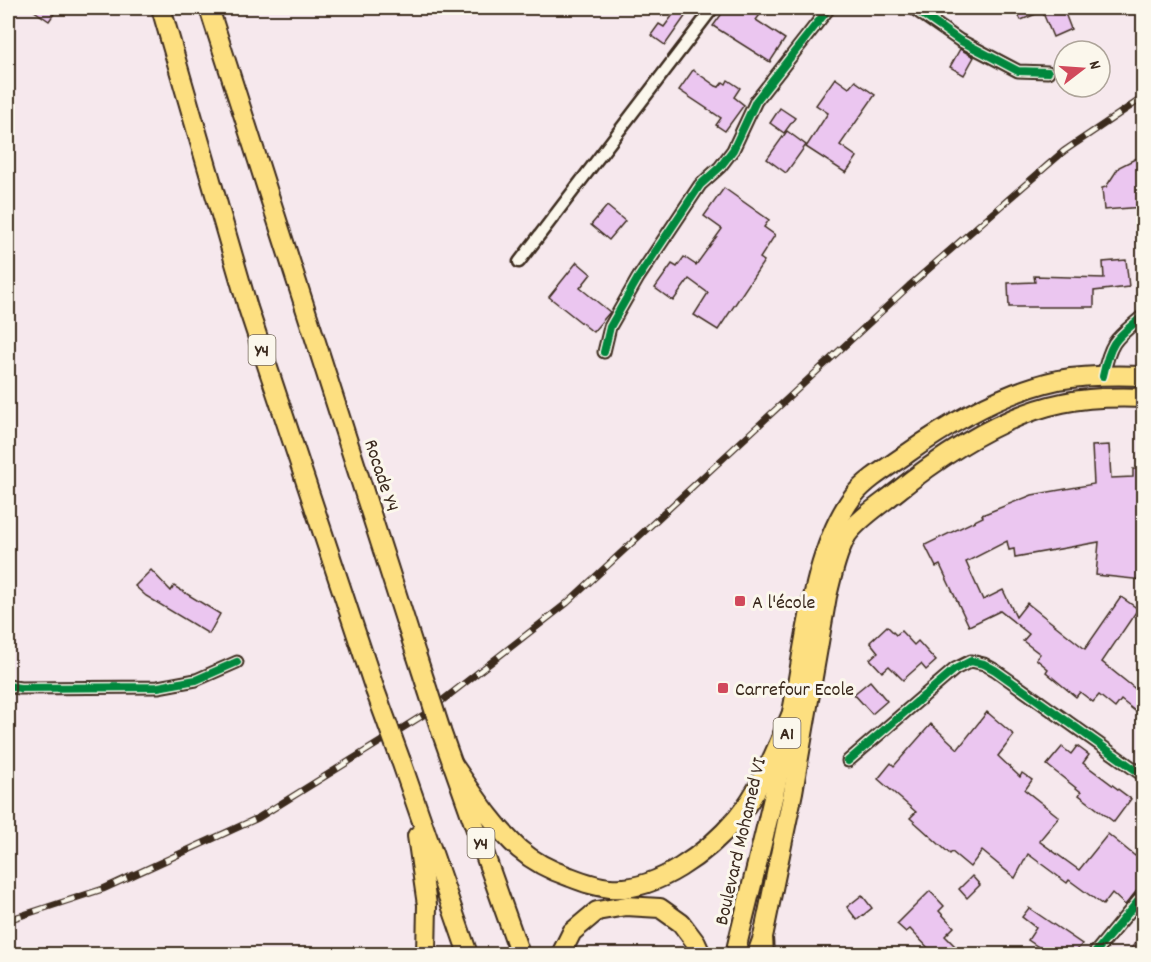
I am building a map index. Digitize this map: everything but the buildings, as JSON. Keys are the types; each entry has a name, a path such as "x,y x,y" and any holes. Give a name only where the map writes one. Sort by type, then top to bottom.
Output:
{"main road":[{"name":"Y4","path":"160,8 248,309 375,690 468,954"},
{"name":"Rocade Y4","path":"209,8 441,731 520,954"},
{"name":"Boulevard Mohamed VI","path":"735,954 792,713 820,567 831,539 855,495 882,471 927,439 995,401 1058,380 1103,376 1143,376"},
{"name":"Boulevard Mohamed VI","path":"757,954 764,946 826,596 848,534 917,475 969,442 1029,412 1062,403 1104,397 1143,398"},
{"path":"453,763 488,815 520,850 552,870 589,884 610,888 629,888 657,880 697,857 737,818 760,783 792,713"},
{"path":"412,796 427,904 426,954"},
{"path":"561,954 572,932 597,911 626,906 660,908 681,923 701,954"}],"street":[{"path":"519,262 713,8"},
{"path":"604,352 610,327 638,278 700,185 720,167 734,150 756,101 829,8"},
{"path":"913,8 959,40 1018,71 1048,72"},
{"path":"1103,376 1108,352 1114,341 1143,315"},
{"path":"848,761 955,669 971,661 995,670 1143,776"},
{"path":"8,686 20,688 158,687 196,680 237,662"},
{"path":"1094,954 1143,894"}],"railway":[{"path":"8,920 103,889 258,818 425,714 567,603 909,286 1064,151 1144,97"}],"cycle path":[{"path":"604,352 610,327 638,278 700,185 720,167 733,150 756,101 829,8"},
{"path":"913,8 959,40 1018,71 1048,72"},
{"path":"1103,376 1109,354 1116,341 1144,315"},
{"path":"848,761 955,669 971,661 995,670 1144,776"},
{"path":"8,686 20,688 158,687 196,680 237,662"},
{"path":"1094,954 1144,894"}],"place":[{"name":"A l'école","path":"740,601"},
{"name":"Carrefour Ecole","path":"723,688"}]}
